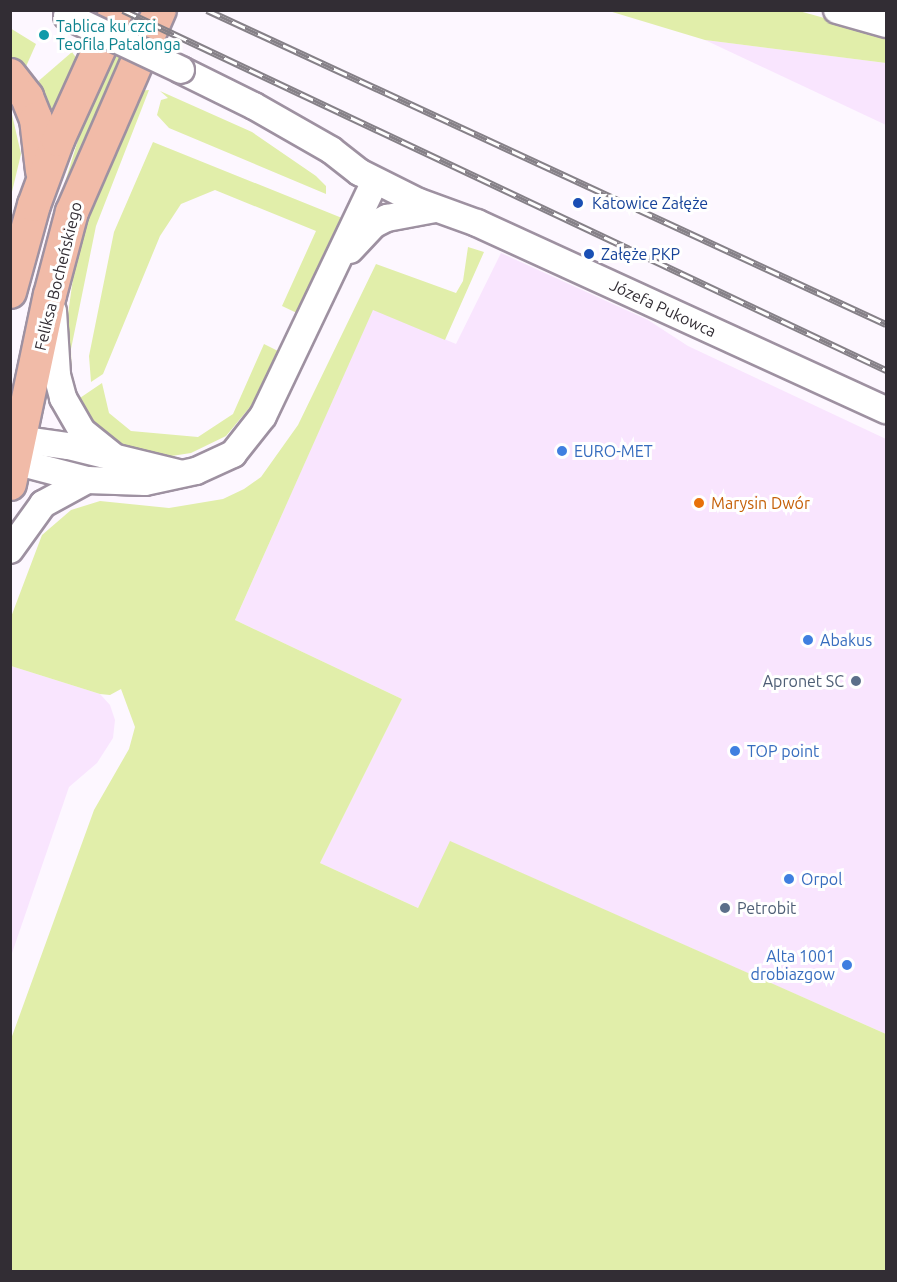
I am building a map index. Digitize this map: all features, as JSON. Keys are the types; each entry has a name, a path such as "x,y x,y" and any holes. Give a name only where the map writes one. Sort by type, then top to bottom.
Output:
{"main road":[{"path":"10,292 43,181 117,10"},
{"name":"Feliksa Bocheńskiego","path":"13,457 50,295 88,170 160,10"},
{"path":"10,75 27,97 36,118 43,181"}],"street":[{"path":"837,10 886,24"},
{"name":"Józefa Pukowca","path":"61,13 254,106 375,181 437,209 477,223 886,410"},
{"path":"13,457 87,480 144,482 216,464 233,454 250,436 375,181"},
{"name":"Józefa Pukowca","path":"334,268 373,225 401,213 437,209"},
{"path":"50,295 57,375 63,398 82,431 112,455"},
{"path":"13,457 112,455 181,474"},
{"path":"10,550 42,504 87,480"}],"shaded area":[{"path":"705,40 886,63 886,125"},
{"path":"501,253 648,320 688,346 886,439 886,1034 451,842 418,908 320,863 402,699 235,620 373,309 456,344"},
{"path":"11,666 100,694 110,705 115,720 113,738 97,763 69,787 11,956"}],"green space":[{"path":"609,11 799,11 886,35 886,63 705,40"},
{"path":"10,28 36,44 24,71 11,58"},
{"path":"113,49 125,56 42,274 37,273 86,114"},
{"path":"72,52 80,63 52,121 35,84"},
{"path":"149,90 96,226 71,349 72,383 65,375 65,336 79,235 137,91"},
{"path":"160,91 252,132 316,176 326,186 326,194 169,128 157,115 161,100 168,98"},
{"path":"11,110 21,154 11,196"},
{"path":"153,142 342,218 299,314 282,306 316,231 215,190 181,204 160,236 103,374 91,382 89,356 114,232"},
{"path":"468,247 484,252 445,340 373,310 235,620 402,699 320,863 418,908 450,841 886,1034 886,1271 11,1271 11,1039 94,810 129,749 135,727 121,689 110,695 100,694 11,666 11,617 42,535 71,510 100,501 169,508 223,499 244,489 261,477 298,425 376,264 456,293 463,281"},
{"path":"264,344 280,352 260,395 226,436 191,453 165,457 127,450 101,436 74,402 102,383 109,413 131,431 198,437 233,414"}],"railway":[{"path":"123,10 886,370"},
{"path":"207,10 886,324"}],"place":[{"name":"Tablica ku czci Teofila Patalonga","path":"44,35"},
{"name":"Katowice Załęże","path":"578,203"},
{"name":"Załęże PKP","path":"589,254"},
{"name":"EURO-MET","path":"562,451"},
{"name":"Marysin Dwór","path":"699,503"},
{"name":"Abakus","path":"808,640"},
{"name":"Apronet SC","path":"856,681"},
{"name":"TOP point","path":"735,751"},
{"name":"Orpol","path":"789,879"},
{"name":"Petrobit","path":"725,908"},
{"name":"Alta 1001 drobiazgow","path":"847,965"}]}
